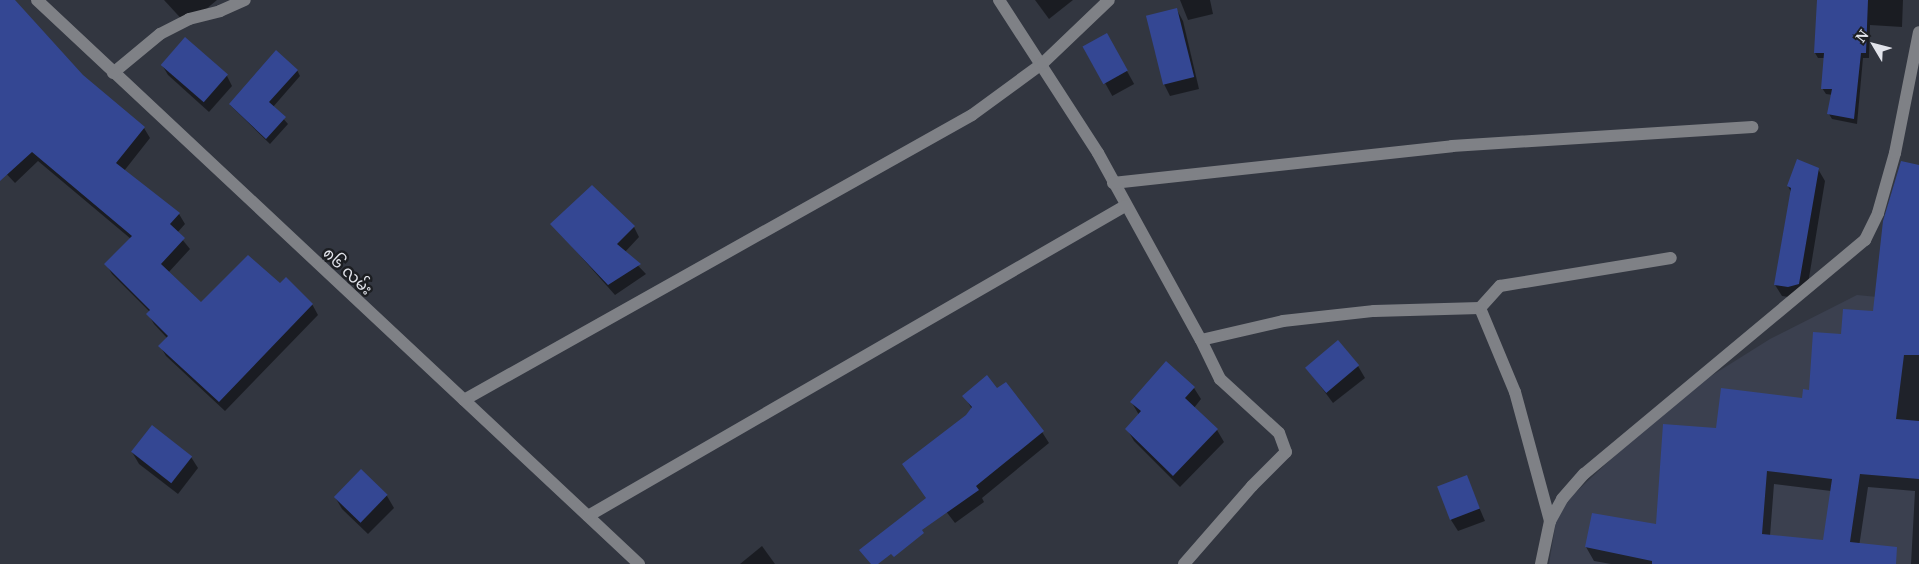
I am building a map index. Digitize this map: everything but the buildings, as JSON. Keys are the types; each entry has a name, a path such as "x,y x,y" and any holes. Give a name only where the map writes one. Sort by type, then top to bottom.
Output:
{"street":[{"name":"၈၆ လမ်း","path":"37,0 639,564"},
{"path":"113,73 160,34 189,19 220,11 245,0"},
{"path":"999,0 1043,63 1114,183 1125,206 1201,340 1220,379 1279,433 1286,452 1245,493 1184,564"},
{"path":"464,400 972,115 1043,63 1109,0"},
{"path":"1541,564 1550,521 1562,499 1584,474 1865,240 1878,213 1895,153 1919,32"},
{"path":"1114,183 1452,146 1752,127"},
{"path":"588,516 1125,206"},
{"path":"1201,340 1284,321 1374,311 1480,308 1500,286 1671,258"},
{"path":"1480,308 1515,392 1550,521"}],"shaded area":[{"path":"1857,295 1919,301 1919,564 1549,564 1558,509 1676,398 1770,339"}]}
